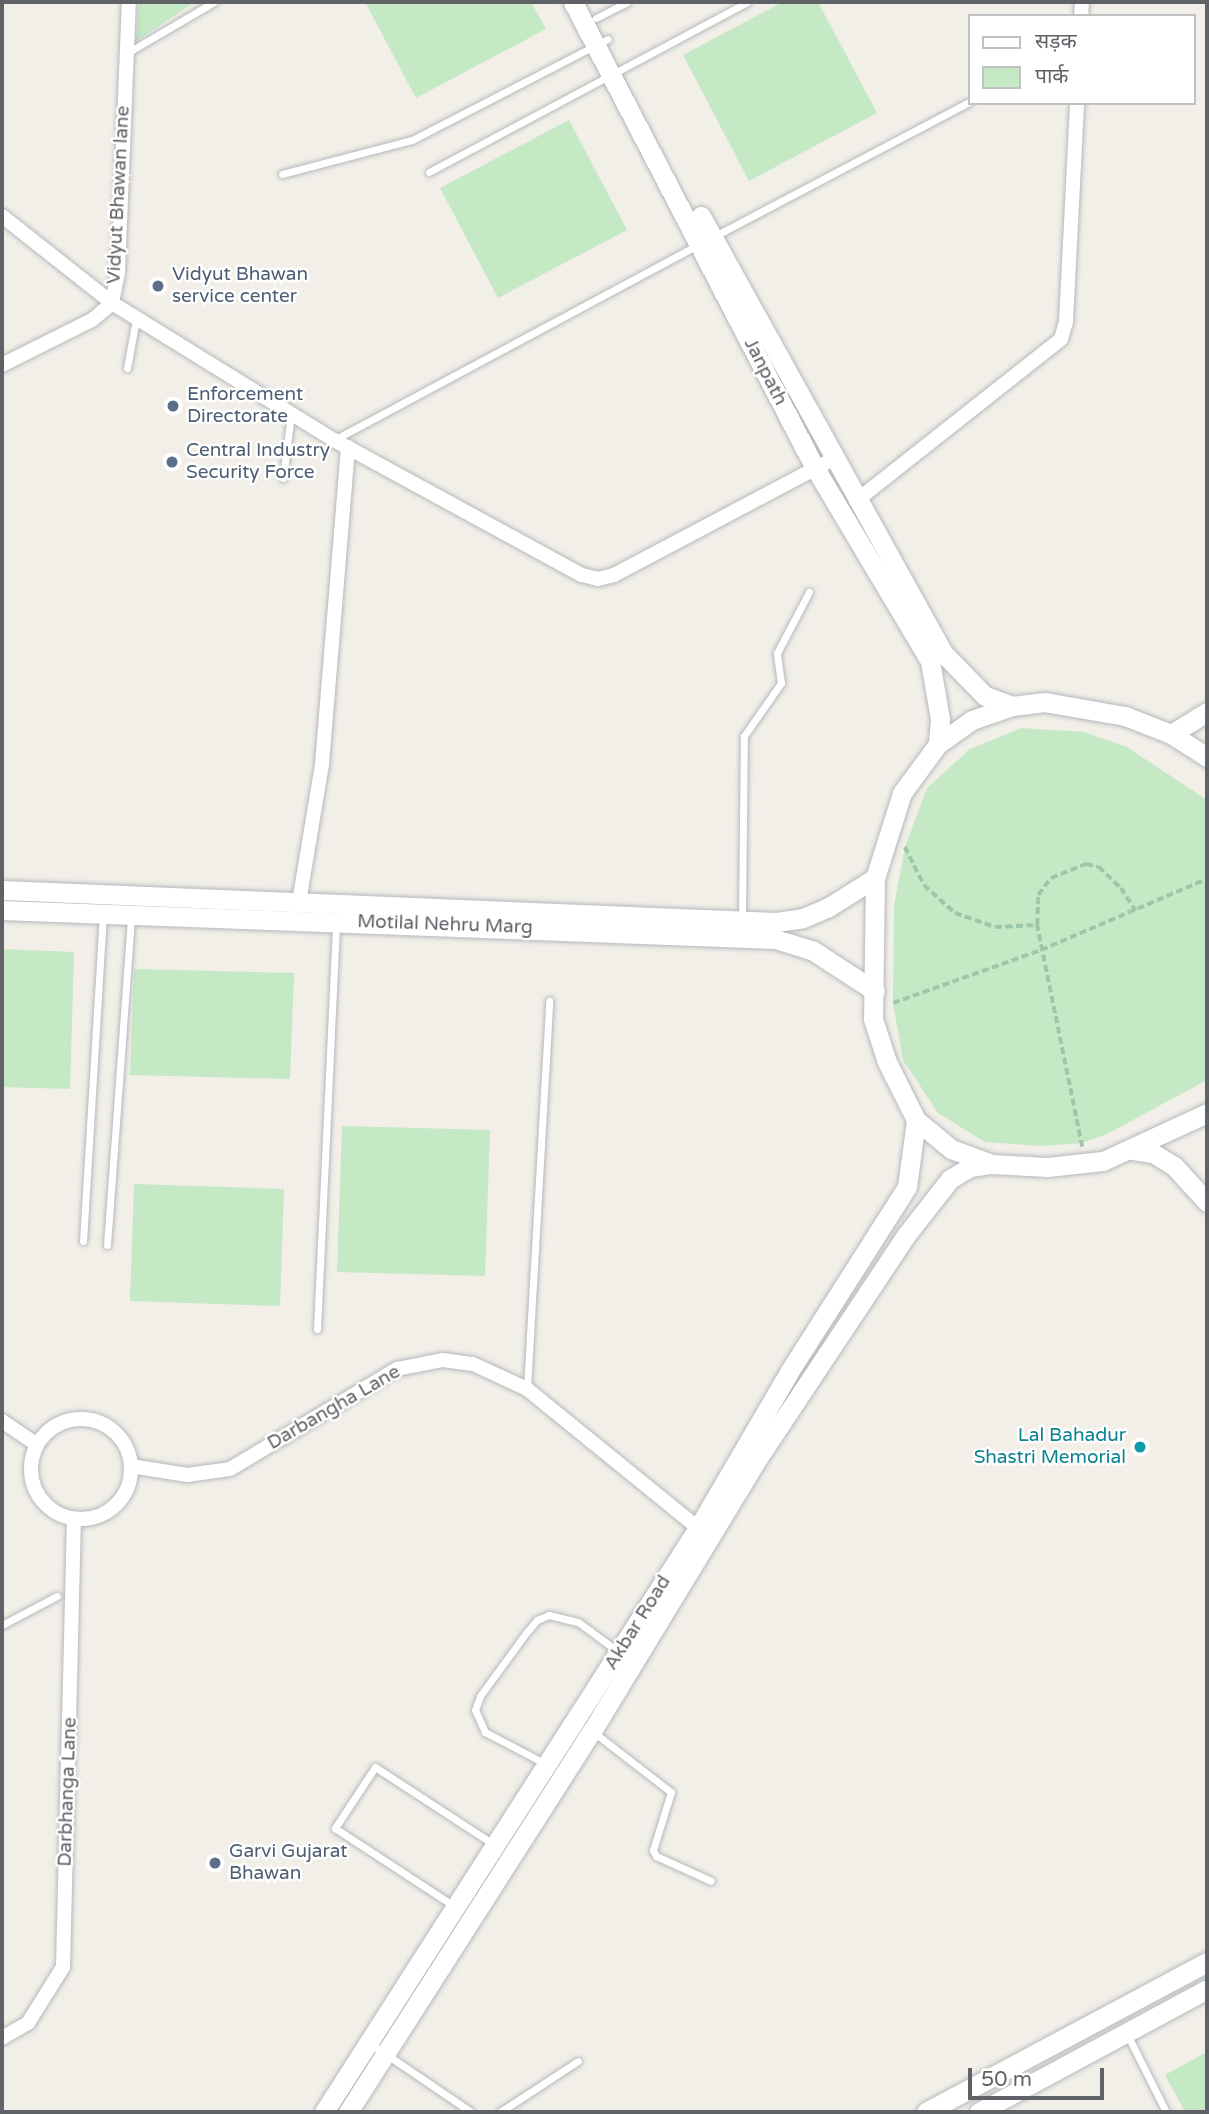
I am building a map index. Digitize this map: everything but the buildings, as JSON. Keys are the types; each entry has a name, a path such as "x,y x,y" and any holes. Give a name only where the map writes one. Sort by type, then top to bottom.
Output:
{"main road":[{"name":"Janpath","path":"573,2 619,71 706,241 815,468 930,661 940,719 938,744"},
{"name":"Janpath","path":"592,10 602,42"},
{"name":"Janpath","path":"706,241 943,653 985,696 1012,706"},
{"path":"1207,757 1171,734 1078,705 1012,706 972,720 938,744 902,793 875,878 873,1019 887,1062 916,1120 951,1149 992,1164 1047,1167 1084,1163 1133,1150 1207,1113"},
{"path":"1171,734 1207,712"},
{"name":"Motilal Nehru Marg","path":"2,910 131,917 337,912 803,918 875,878"},
{"name":"Motilal Nehru Marg","path":"2,890 132,893 299,902 337,912 775,939 812,950 875,991"},
{"name":"Akbar Road","path":"324,2112 371,2044 698,1528 789,1372 907,1187 916,1120"},
{"path":"1133,1150 1153,1153 1174,1166 1207,1202"},
{"name":"Akbar Road","path":"348,2112 387,2057 592,1731 758,1458 928,1202 950,1179 970,1167 992,1164"},
{"path":"926,2112 1207,1962"},
{"path":"979,2112 1207,1989"}],"street":[{"name":"Vidyut Bhawan lane","path":"2,365 92,320 112,303 118,272 129,2"},
{"path":"856,500 1061,339 1066,322 1077,105"},
{"path":"2,216 112,303 291,414 582,575 598,579 833,459"},
{"path":"299,902 322,764 348,447"},
{"name":"Darbangha Lane","path":"131,1466 187,1475 230,1469 397,1369 419,1362 473,1364 527,1388 698,1528"},
{"path":"87,1418 106,1424 121,1437 131,1466 125,1494 112,1509 94,1518 74,1520 56,1513 40,1501 32,1483 30,1463 36,1444 49,1429 67,1420 87,1418"},
{"path":"2,1421 36,1444"},
{"name":"Darbhanga Lane","path":"2,2038 29,2023 63,1967 74,1520"}],"lane":[{"path":"126,54 214,2"},
{"path":"592,10 627,2"},
{"path":"429,172 748,2"},
{"path":"282,174 412,140 602,42"},
{"path":"334,439 968,103"},
{"path":"127,368 137,318"},
{"path":"284,478 291,414"},
{"path":"742,919 744,736 781,683 777,653 809,592"},
{"path":"107,1245 132,893"},
{"path":"83,1241 104,894"},
{"path":"317,1329 337,912"},
{"path":"527,1388 549,1001"},
{"path":"2,1625 57,1596"},
{"path":"548,1765 485,1732 475,1710 480,1696 526,1633 550,1615 578,1622 619,1653"},
{"path":"592,1731 671,1792 653,1850 656,1856 711,1881"},
{"path":"457,1908 335,1828 375,1767 496,1846"},
{"path":"1126,2034 1166,2112"},
{"path":"371,2044 471,2112"},
{"path":"500,2112 578,2061"}],"path":[{"path":"905,848 924,885 955,912 995,926 1037,925"},
{"path":"1084,1163 1041,950 1037,925 1038,895 1051,878 1086,864 1099,867 1121,888 1136,911"},
{"path":"893,1003 1041,950 1207,879"}],"green space":[{"path":"139,2 195,2 136,41"},
{"path":"365,2 531,2 546,29 416,98"},
{"path":"783,2 818,2 877,113 749,181 683,55"},
{"path":"569,120 627,230 498,298 440,188"},
{"path":"1021,728 1084,732 1127,747 1207,800 1207,1080 1107,1134 1082,1143 1042,1146 985,1142 938,1113 903,1060 893,1003 894,906 905,847 927,788 970,749"},
{"path":"2,949 74,952 70,1089 2,1087"},
{"path":"134,969 294,973 290,1079 130,1075"},
{"path":"342,1126 490,1130 485,1276 337,1272"},
{"path":"134,1184 284,1189 280,1306 130,1301"},
{"path":"1207,2052 1207,2112 1185,2112 1165,2075"}],"place":[{"name":"Vidyut Bhawan service center","path":"158,286"},
{"name":"Enforcement Directorate","path":"173,406"},
{"name":"Central Industry Security Force","path":"172,462"},
{"name":"Lal Bahadur Shastri Memorial","path":"1140,1447"},
{"name":"Garvi Gujarat Bhawan","path":"215,1863"}]}
